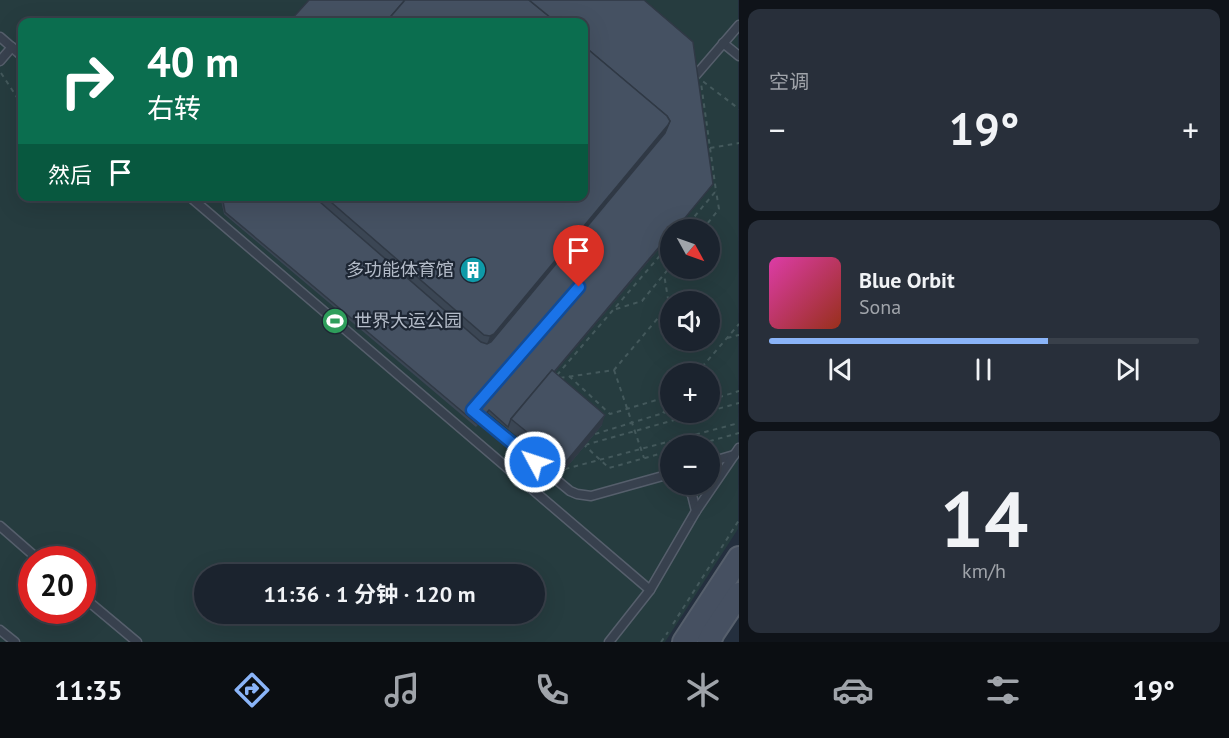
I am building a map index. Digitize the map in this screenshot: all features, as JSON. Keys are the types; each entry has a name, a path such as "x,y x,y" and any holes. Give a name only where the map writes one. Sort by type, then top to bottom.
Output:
{"main road":[{"path":"684,642 738,558"},
{"path":"709,642 738,594"}],"lane":[{"path":"688,69 695,75 738,25"},
{"path":"0,37 18,52"},
{"path":"723,43 738,56"},
{"path":"0,61 12,47"},
{"path":"195,201 429,395 650,590"},
{"path":"480,401 472,410 577,494 591,496 660,476"},
{"path":"609,642 650,590 696,511 736,452"},
{"path":"720,458 736,452"},
{"path":"692,495 696,511"},
{"path":"0,526 23,546"},
{"path":"96,608 137,642"},
{"path":"0,630 15,642"}],"path":[{"path":"688,69 738,109"},
{"path":"0,71 18,99"},
{"path":"695,75 710,148 719,209 711,219"},
{"path":"710,148 738,143"},
{"path":"692,219 716,191"},
{"path":"660,256 554,378 614,370 669,305 665,279"},
{"path":"613,310 642,301 660,279"},
{"path":"705,363 738,324"},
{"path":"726,338 738,335"},
{"path":"614,370 644,458"},
{"path":"569,376 610,414 660,399"},
{"path":"720,397 738,391"},
{"path":"720,408 738,403"},
{"path":"595,434 660,415"},
{"path":"585,445 666,423"},
{"path":"565,469 738,423"},
{"path":"720,438 738,433"},
{"path":"577,438 609,468 660,454"},
{"path":"662,642 738,519"}],"green space":[{"name":"世界大运公园","path":"0,0 738,0 738,529 665,642 0,642"}],"building":[{"path":"309,0 405,0 389,18 293,18"},
{"path":"405,0 529,0 551,18 389,18"},
{"path":"529,0 644,0 693,42 713,184 684,219 660,219 660,246 554,372 552,370 511,419 508,427 489,410 477,424 225,212 223,201 319,201 481,342 487,344 491,342 665,133 670,121 588,49 588,18 551,18"},
{"name":"多功能体育馆","path":"588,49 670,121 494,334 484,335 330,201 588,201"},
{"path":"552,370 605,415 565,463 511,419"}],"place":[{"name":"多功能体育馆","path":"473,270"},
{"name":"世界大运公园","path":"335,321"}],"route":[{"path":"535,462 472,410 579,287"}]}
